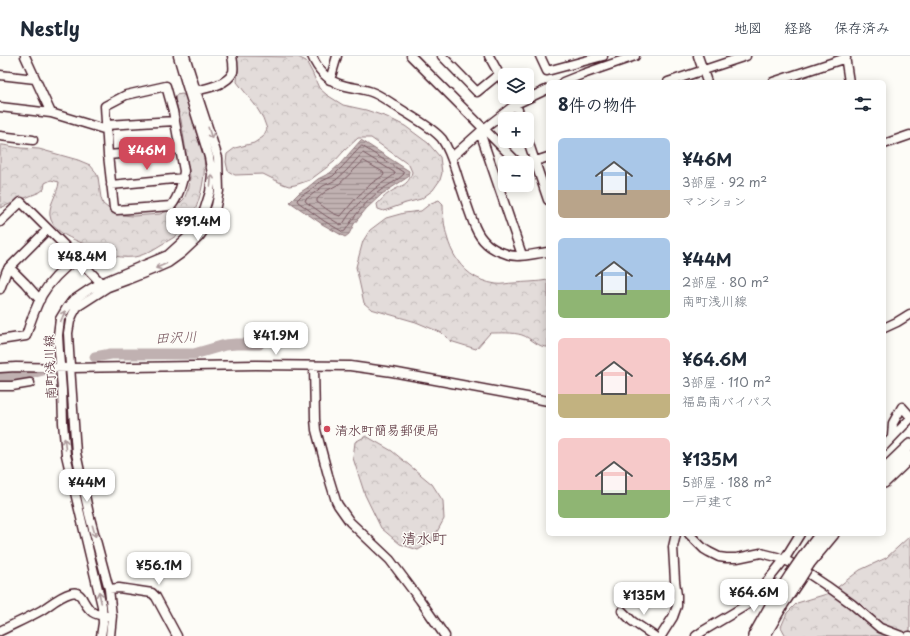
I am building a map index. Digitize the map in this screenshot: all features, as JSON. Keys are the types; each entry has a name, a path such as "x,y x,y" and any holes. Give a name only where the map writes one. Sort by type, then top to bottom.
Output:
{"highway":[{"path":"886,468 910,445"},
{"path":"886,480 910,457"},
{"path":"764,636 783,603 795,577 820,536"},
{"path":"805,561 831,536"},
{"path":"754,636 772,604 795,577"}],"street":[{"path":"25,56 51,113"},
{"name":"南町浅川線","path":"110,636 112,616 108,589 89,514 76,453 68,333 70,322 77,307 108,287 168,263 182,253 209,223 216,206 219,191 218,158 193,92 186,82 178,56"},
{"name":"南町浅川線","path":"101,636 103,623 102,606 66,455 58,335 60,319 72,301 101,283 168,255 191,234 200,221 210,192 212,174 210,157 193,92 186,56"},
{"path":"193,92 217,85 226,80 233,71 232,56"},
{"path":"312,56 320,70 330,80 339,84 366,90 376,94 396,106 441,138 452,157 478,234 484,242 498,252 511,256 546,252"},
{"path":"330,80 337,56"},
{"path":"411,56 482,131 510,156"},
{"path":"442,56 477,92 498,75"},
{"path":"489,56 498,72"},
{"path":"540,56 547,71 603,56"},
{"path":"698,56 706,80"},
{"path":"674,80 746,56"},
{"path":"567,80 631,57"},
{"path":"779,80 846,57 849,80"},
{"path":"0,75 35,79"},
{"path":"166,86 175,121 184,178 175,202 171,206 117,210 114,208 108,155 105,106 126,95 166,86"},
{"path":"534,95 546,92"},
{"path":"452,157 510,104"},
{"path":"1,109 51,113 106,128 175,121"},
{"path":"482,131 522,255"},
{"path":"886,143 910,135"},
{"path":"0,136 33,140"},
{"path":"108,155 180,149"},
{"path":"534,162 546,158"},
{"path":"534,170 546,196"},
{"path":"111,185 184,178"},
{"path":"0,222 21,202 101,283"},
{"path":"0,289 5,268 48,229"},
{"path":"0,340 26,336 43,294 49,285 69,264 77,258"},
{"path":"5,268 25,283 40,300"},
{"path":"886,327 910,314"},
{"path":"0,368 256,365 350,366 546,401"},
{"path":"314,366 316,430 336,501 350,522 390,560 445,636"},
{"path":"0,386 30,383"},
{"path":"892,437 893,423 902,408 910,416"},
{"path":"886,444 910,420"},
{"path":"661,636 673,617 678,601 672,547 675,536"},
{"path":"691,536 704,549 719,557 737,558 761,553 784,560 800,568 827,586 852,604 880,628 900,636"},
{"path":"696,636 750,603 784,560 799,536"},
{"path":"108,589 119,588 152,593 156,597 177,636"},
{"path":"0,631 25,619 72,592 81,595 86,606 91,612 97,615 112,616"},
{"path":"622,611 632,621 654,636"}],"green space":[{"path":"237,56 298,57 306,61 319,88 327,95 343,105 366,110 387,117 405,126 428,143 440,157 442,173 440,180 433,190 421,199 384,211 378,209 377,204 387,194 406,183 412,172 409,165 371,138 358,138 334,162 310,180 295,185 289,186 283,184 263,174 235,175 228,171 226,162 227,154 235,148 254,143 263,137 267,129 263,118 255,105 237,82"},
{"path":"182,94 186,96 192,110 205,166 200,195 193,215 184,229 172,239 143,254 134,257 120,257 96,250 69,237 57,229 51,220 51,205 59,182 51,180 45,183 44,189 40,192 0,208 0,145 39,149 90,165 98,177 103,204 113,212 133,216 160,214 178,205 184,199 189,187 190,177 181,120 175,100 176,95"},
{"path":"439,200 443,204 449,243 454,255 470,274 482,280 498,284 546,280 546,347 518,334 490,333 476,349 450,341 442,333 416,322 371,309 364,303 356,267 363,241 370,230 386,218 404,213 421,211 431,203"},
{"path":"366,436 392,451 432,484 443,501 444,519 432,541 418,550 400,544 381,528 365,495 353,458 355,442"},
{"path":"910,536 910,636 786,636 781,627 787,613 797,603 830,593 860,570 886,558"}],"water":[{"path":"361,140 409,171 408,177 382,194 366,209 354,224 349,234 345,237 322,224 290,202 299,193 318,179 330,173"}],"waterway":[{"name":"田沢川","path":"95,357 111,354 194,354 225,345 259,344"},
{"name":"田沢川","path":"0,377 13,378 43,370"}],"place":[{"name":"清水町簡易郵便局","path":"327,429"}],"district":[{"name":"清水町","path":"424,537"}]}
